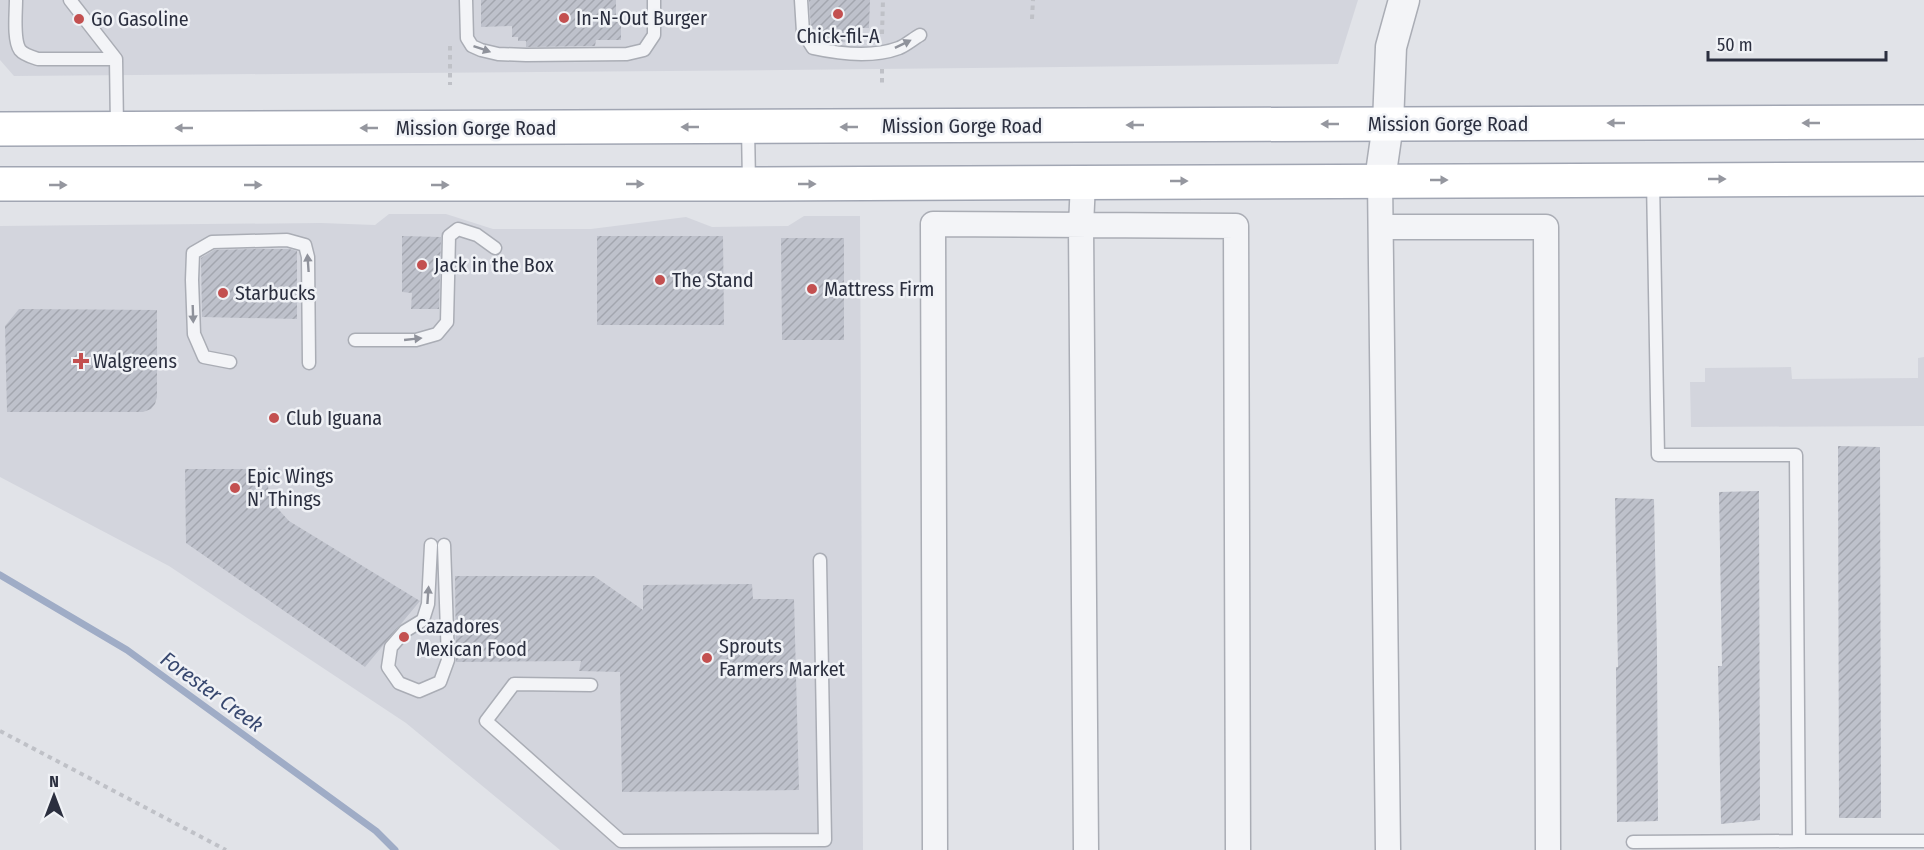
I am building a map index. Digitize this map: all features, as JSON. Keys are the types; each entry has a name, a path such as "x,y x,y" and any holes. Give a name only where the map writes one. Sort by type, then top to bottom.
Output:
{"main road":[{"name":"Mission Gorge Road","path":"0,129 1924,122"},
{"path":"0,184 748,184 1924,179"}],"street":[{"path":"1388,850 1380,180 1388,124 1391,47 1404,0"},
{"path":"1083,182 1081,226 1086,850"},
{"path":"935,850 933,224 1236,226 1238,850"},
{"path":"1381,227 1546,227 1548,850"}],"lane":[{"path":"16,0 16,39 20,50 27,55 38,59 116,59"},
{"path":"70,0 116,59 117,129"},
{"path":"466,0 467,38 472,46 498,54 526,55 627,54 644,50 654,35 654,0"},
{"path":"801,0 803,32 813,48 838,54 882,52 900,47 920,35"},
{"path":"748,126 748,184"},
{"path":"1653,179 1658,455 1796,455 1799,841"},
{"path":"355,340 416,339 436,334 447,322 448,236 458,229 477,235 495,248"},
{"path":"230,362 204,357 194,334 193,253 212,242 287,240 305,245 308,257 309,363"},
{"path":"430,545 428,604 423,620 405,630 391,647 388,667 399,683 419,691 440,682 448,660 444,545"},
{"path":"591,685 514,684 486,721 621,841 825,840 820,560"},
{"path":"1633,842 1924,841"}],"path":[{"path":"1032,19 1033,0"},
{"path":"0,731 226,850"}],"shaded area":[{"path":"0,0 1358,0 1338,64 14,76 0,60"},
{"path":"389,214 446,214 493,229 591,229 686,217 712,227 788,226 804,216 860,216 863,850 560,850 406,723 169,566 0,477 0,226 321,223 375,225"},
{"path":"1924,357 1924,426 1691,427 1690,382 1705,382 1705,368 1791,367 1792,379 1918,378 1918,358"}],"building":[{"name":"In-N-Out Burger","path":"481,0 616,0 616,22 621,22 621,40 596,40 595,46 526,47 526,41 518,41 518,37 512,37 512,26 481,27"},
{"name":"Chick-fil-A","path":"809,0 870,0 869,28 861,28 861,43 818,41 818,29 811,29"},
{"name":"Jack in the Box","path":"402,236 441,237 439,309 411,309 412,293 402,292"},
{"name":"The Stand","path":"597,236 723,236 724,325 597,325"},
{"name":"Mattress Firm","path":"781,238 844,238 844,340 782,340"},
{"path":"214,250 297,251 297,319 202,317 201,258"},
{"name":"Walgreens","path":"19,309 157,310 157,397 155,404 151,409 143,412 7,412 5,326"},
{"path":"1838,446 1880,447 1881,818 1839,818"},
{"path":"185,469 267,469 269,499 289,521 420,601 365,667 186,543"},
{"path":"1759,491 1760,820 1721,824 1718,666 1722,666 1719,492"},
{"path":"1615,498 1654,499 1658,821 1617,822 1616,667 1618,667"},
{"path":"455,576 594,576 643,610 643,585 752,584 753,599 794,599 799,790 622,792 620,672 579,671 581,661 456,662"}],"waterway":[{"name":"Forester Creek","path":"0,575 127,650 376,831 395,850"}],"place":[{"name":"Chick-fil-A","path":"838,14"},
{"name":"In-N-Out Burger","path":"564,18"},
{"name":"Go Gasoline","path":"79,19"},
{"name":"Jack in the Box","path":"422,265"},
{"name":"The Stand","path":"660,280"},
{"name":"Mattress Firm","path":"812,289"},
{"name":"Starbucks","path":"223,293"},
{"name":"Walgreens","path":"81,361"},
{"name":"Club Iguana","path":"274,418"},
{"name":"Epic Wings N' Things","path":"235,488"},
{"name":"Cazadores Mexican Food","path":"404,637"},
{"name":"Sprouts Farmers Market","path":"707,658"}]}
